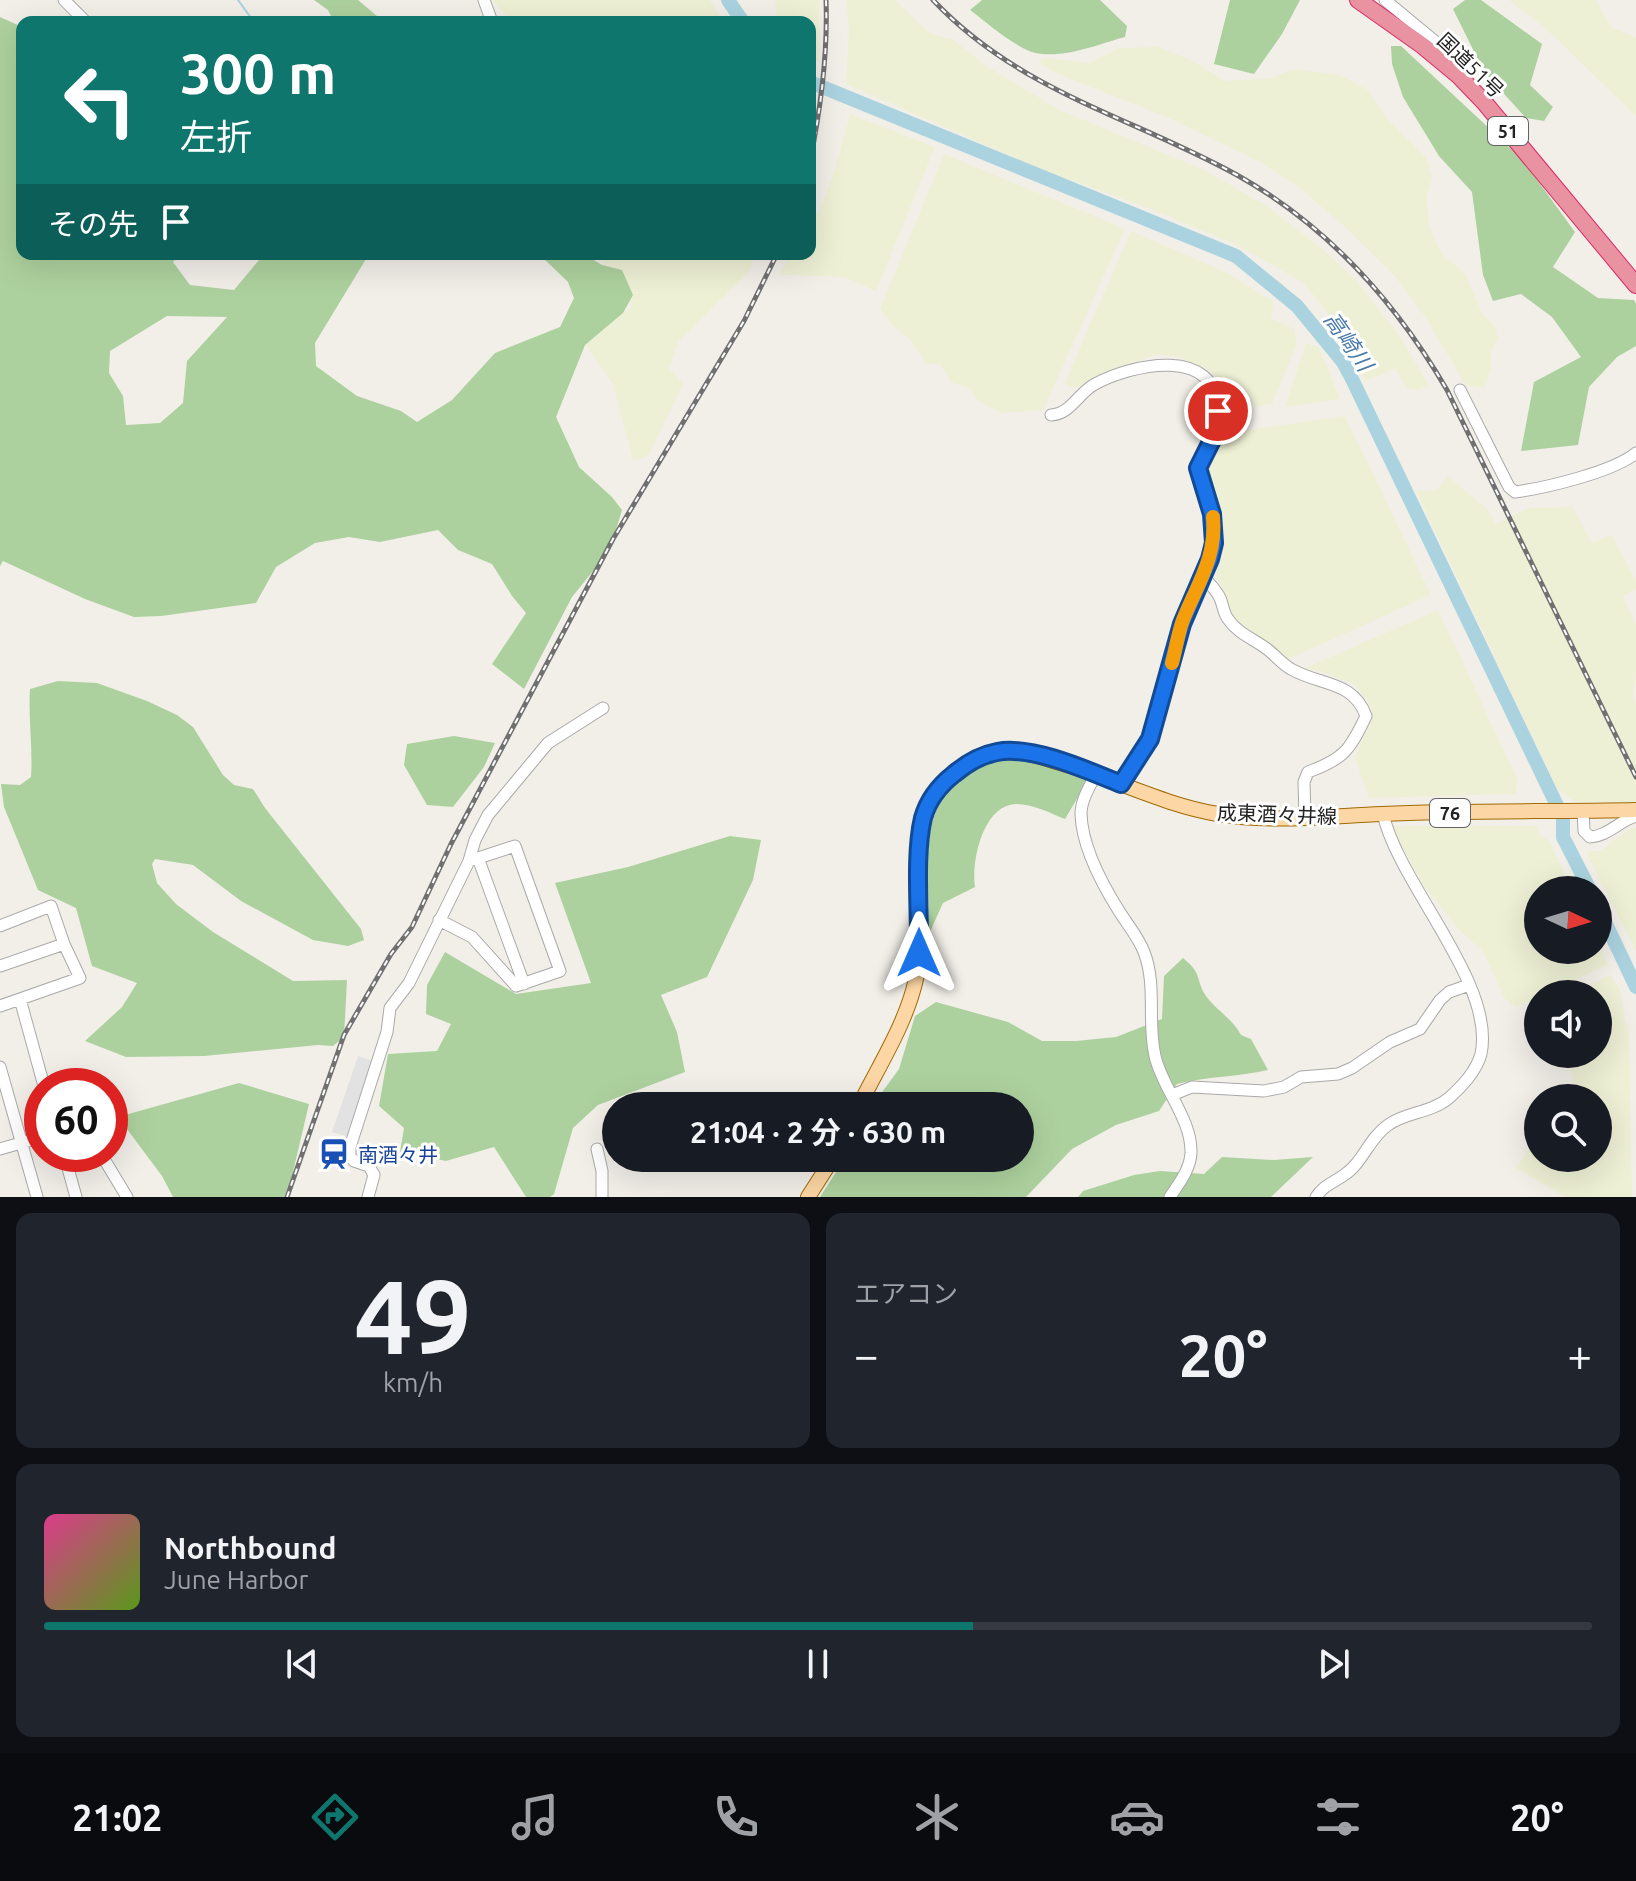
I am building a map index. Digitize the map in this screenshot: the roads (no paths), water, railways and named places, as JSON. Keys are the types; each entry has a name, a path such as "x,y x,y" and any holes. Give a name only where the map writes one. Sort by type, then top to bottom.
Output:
{"highway":[{"name":"国道51号","path":"1358,0 1449,68 1484,102 1636,285"}],"main road":[{"name":"成東酒々井線","path":"866,1092 903,1017 916,977 923,819 936,792 973,760 999,751 1036,755 1177,804 1220,815 1305,817 1583,811 1636,813"},
{"path":"808,1197 824,1172"}],"street":[{"path":"64,0 80,16"},
{"path":"1385,0 1449,53 1452,61 1449,68"},
{"path":"1051,415 1065,412 1093,385 1140,367 1157,364 1180,366 1200,373 1208,380 1218,411 1213,438 1198,468 1209,498 1214,530 1210,559 1182,624 1150,739 1121,784"},
{"path":"1460,390 1509,487 1515,492 1573,478 1610,466 1636,453"},
{"path":"1204,577 1219,596 1227,619 1239,631 1265,647 1287,667 1305,677 1335,685 1361,702 1366,716 1351,746 1337,759 1308,772 1304,782 1305,817"},
{"path":"524,984 474,859 475,840 488,815 548,743 603,708"},
{"path":"1096,774 1081,814 1088,847 1116,908 1144,949 1151,983 1154,1051 1187,1131 1191,1150 1189,1164 1170,1197"},
{"path":"1583,811 1584,831 1590,837 1600,837 1636,813"},
{"path":"1316,1197 1329,1182 1346,1174 1388,1124 1430,1110 1445,1101 1473,1071 1480,1054 1482,1031 1469,985 1402,863 1386,829 1383,814"},
{"path":"368,1197 374,1175 369,1166 354,1161 350,1156 350,1147 387,1032 390,1008 409,983 439,920 474,859 515,846 560,971 516,986 472,937 439,920"},
{"path":"0,1006 80,978 51,906 1,924"},
{"path":"0,966 64,944"},
{"path":"1172,1095 1192,1087 1264,1091 1284,1087 1301,1077 1338,1074 1390,1042 1420,1029 1440,1000 1449,992 1469,985"},
{"path":"20,999 39,1068"},
{"path":"0,1067 37,1197"},
{"path":"0,1149 22,1143"},
{"path":"597,1149 602,1171 602,1197"},
{"path":"69,1172 76,1197"},
{"path":"112,1172 127,1197"}],"waterway":[{"path":"238,0 250,16"},
{"name":"高崎川","path":"728,0 739,16"},
{"name":"高崎川","path":"816,84 1236,256 1297,306 1343,362 1352,379 1563,818 1563,837 1583,876"},
{"name":"高崎川","path":"1612,936 1636,987"}],"railway":[{"path":"816,127 823,81 826,0"},
{"path":"933,0 967,32 1039,80 1197,154 1270,195 1330,242 1357,268 1405,326 1447,390 1636,777"},
{"path":"287,1197 344,1035 391,954 412,927 451,844 613,539 744,321 774,260"}],"place":[{"name":"南酒々井","path":"334,1154"}]}
